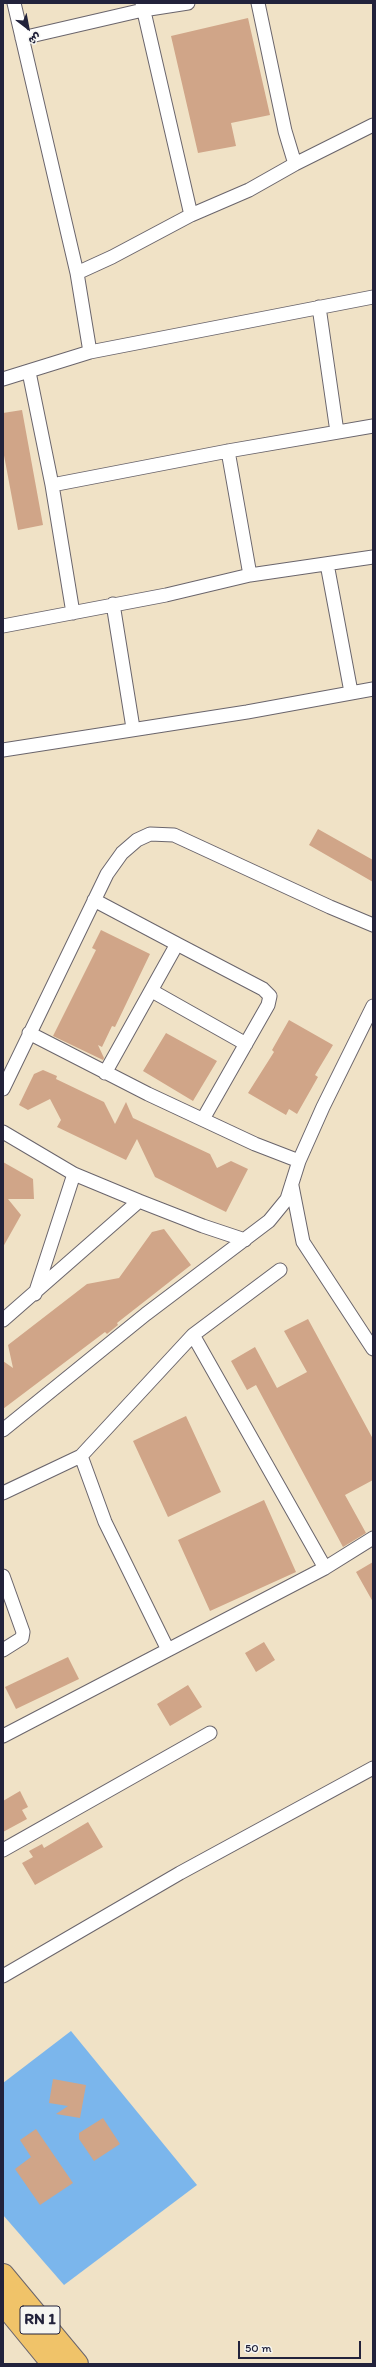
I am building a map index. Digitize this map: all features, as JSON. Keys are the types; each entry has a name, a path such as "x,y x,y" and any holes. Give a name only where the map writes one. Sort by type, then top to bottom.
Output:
{"highway":[{"name":"RN 1","path":"3,2275 77,2364"},
{"name":"RN 1","path":"3,2303 53,2364"}],"street":[{"path":"14,3 77,273 90,352"},
{"path":"22,38 142,6 188,3"},
{"path":"258,3 285,131 295,164"},
{"path":"142,6 191,216"},
{"path":"77,273 112,257 191,216 249,190 295,164 373,125"},
{"path":"3,379 90,352 373,297"},
{"path":"319,307 337,432"},
{"path":"29,372 52,485 73,613"},
{"path":"52,485 228,451 373,426"},
{"path":"228,451 250,574"},
{"path":"3,626 166,595 250,574 373,557"},
{"path":"327,564 351,692"},
{"path":"113,604 133,728"},
{"path":"3,750 133,728 247,712 373,689"},
{"path":"3,1089 107,874 122,853 137,840 150,834 174,835 330,907 373,925"},
{"path":"94,900 263,989 270,996 268,1005 203,1119"},
{"path":"105,1073 177,944"},
{"path":"152,991 246,1044"},
{"path":"3,1430 146,1314 269,1221 287,1199 299,1160 351,1048 373,1006"},
{"path":"29,1033 105,1073 255,1144 299,1160"},
{"path":"3,1132 74,1174 203,1226 245,1240"},
{"path":"35,1294 74,1174"},
{"path":"292,1186 304,1242 373,1350"},
{"path":"3,1320 35,1294 139,1201"},
{"path":"3,1493 81,1456 193,1334 280,1270"},
{"path":"193,1334 325,1568"},
{"path":"81,1456 105,1522 168,1650"},
{"path":"3,1736 325,1568 373,1538"},
{"path":"3,1576 23,1632 22,1638 3,1650"},
{"path":"3,1850 210,1733"},
{"path":"3,1976 180,1873 373,1768"}],"water":[{"path":"71,2031 197,2185 64,2285 3,2215 3,2083"}],"building":[{"path":"248,18 270,115 231,123 236,146 198,153 171,36"},
{"path":"22,410 43,525 18,530 3,450 3,413"},
{"path":"318,829 373,860 373,882 309,845"},
{"path":"101,930 150,954 115,1027 112,1026 102,1047 98,1045 104,1058 103,1060 53,1036 96,950 92,948"},
{"path":"289,1020 333,1045 315,1075 318,1077 297,1114 289,1109 286,1115 248,1093 274,1052 272,1050"},
{"path":"166,1033 217,1061 193,1101 143,1071"},
{"path":"43,1070 57,1076 56,1079 104,1102 115,1124 126,1102 133,1118 210,1154 217,1168 231,1161 248,1169 226,1212 155,1177 137,1139 126,1160 57,1127 61,1120 50,1099 28,1110 19,1105 34,1074"},
{"path":"3,1162 33,1179 34,1199 8,1199 21,1215 3,1247"},
{"path":"164,1229 191,1265 117,1323 118,1325 107,1334 105,1332 3,1409 3,1361 13,1368 8,1345 87,1284 119,1278 152,1232"},
{"path":"308,1319 373,1439 373,1480 345,1495 366,1533 343,1547 256,1385 247,1390 231,1361 255,1347 277,1388 307,1372 284,1331"},
{"path":"186,1416 221,1492 168,1517 133,1441"},
{"path":"264,1500 296,1572 210,1611 178,1540"},
{"path":"373,1562 373,1602 356,1572"},
{"path":"264,1642 275,1660 256,1672 245,1653"},
{"path":"68,1657 79,1679 16,1709 5,1687"},
{"path":"188,1685 202,1707 170,1726 157,1704"},
{"path":"20,1791 28,1807 22,1810 27,1819 3,1832 3,1801"},
{"path":"88,1822 103,1847 35,1885 22,1863 33,1857 29,1851 42,1844 44,1848"},
{"path":"53,2079 86,2085 80,2118 56,2114 68,2106 49,2103"},
{"path":"103,2118 120,2144 94,2161 79,2139 79,2133"},
{"path":"36,2129 73,2183 40,2205 15,2169 31,2157 20,2140"}]}
